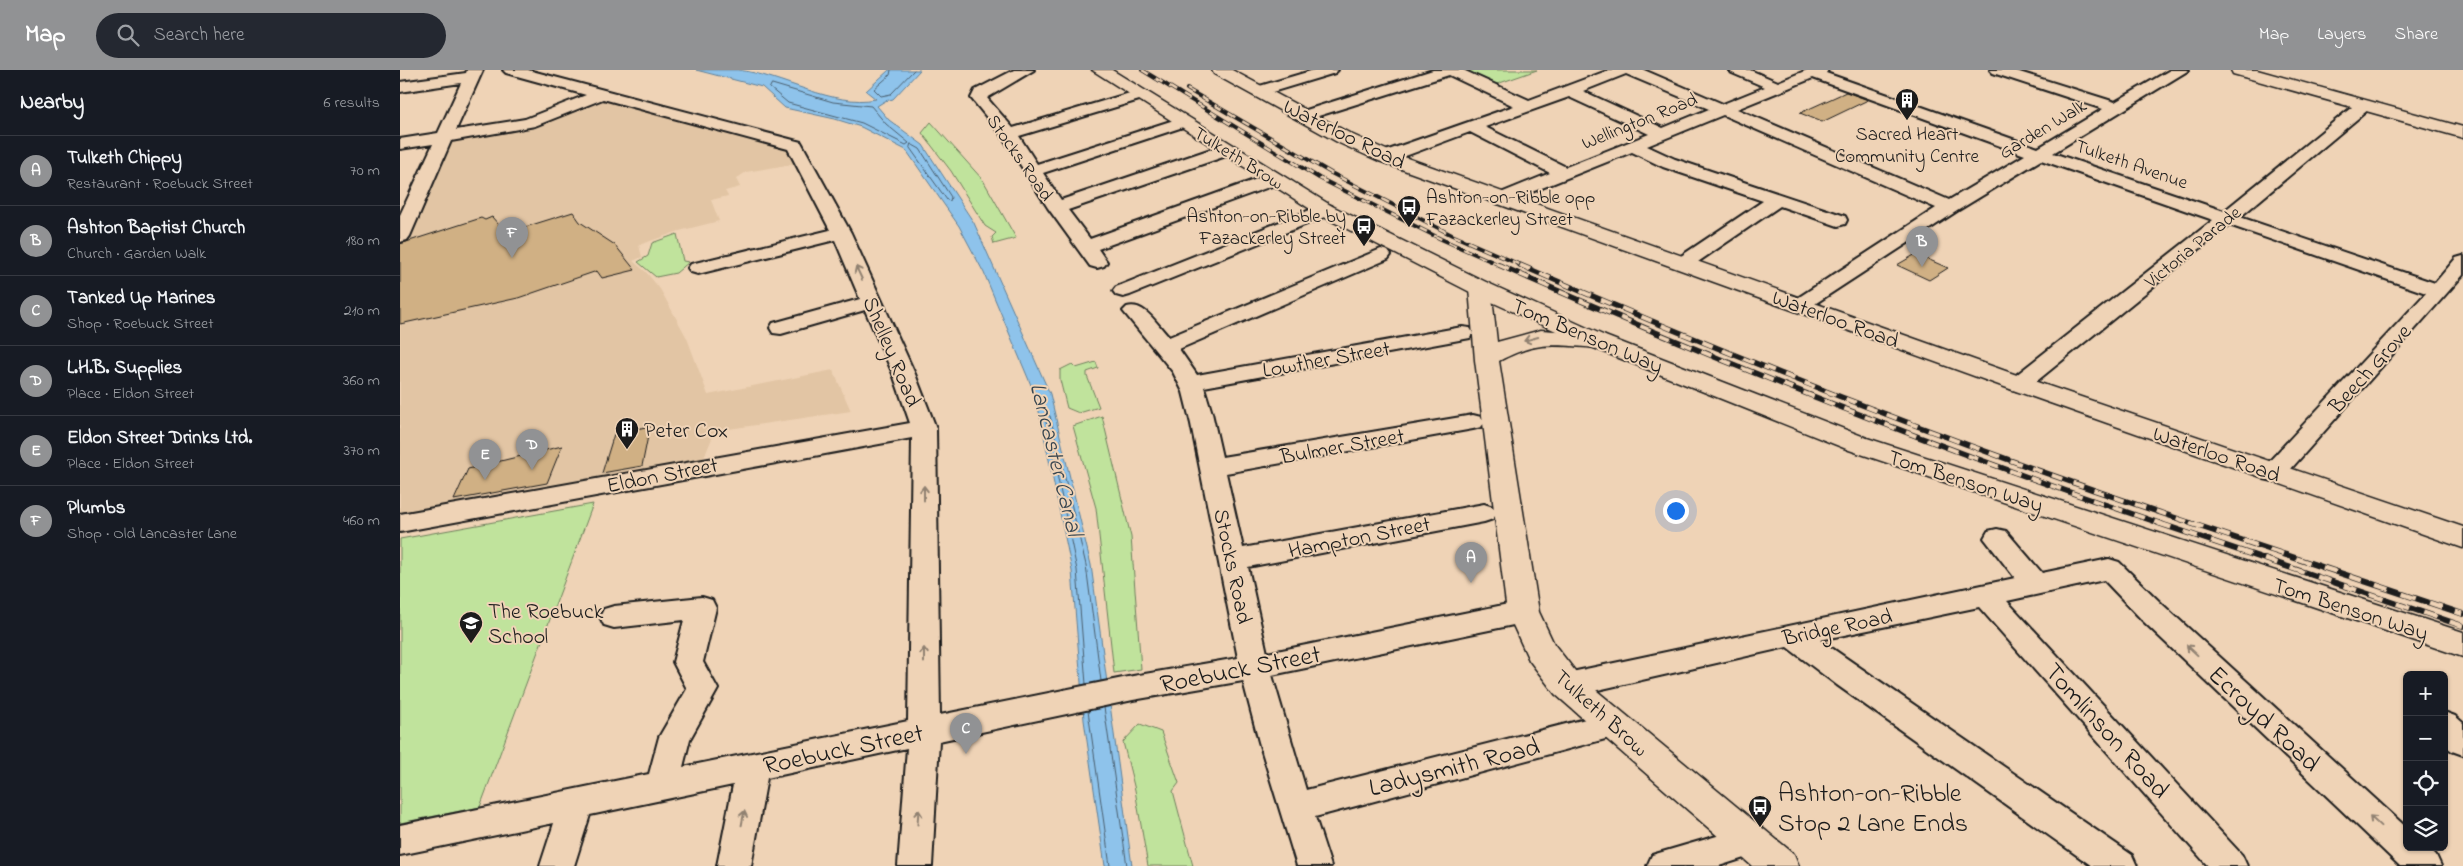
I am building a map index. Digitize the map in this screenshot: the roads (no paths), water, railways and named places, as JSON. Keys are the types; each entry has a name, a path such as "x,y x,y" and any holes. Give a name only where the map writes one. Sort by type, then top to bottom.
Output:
{"street":[{"name":"Shelley Road","path":"511,70 795,146 841,234 904,374 924,428 924,731 915,866"},
{"name":"Stocks Road","path":"1026,70 978,96 1010,134 1057,208 1095,259 1155,336 1167,346 1190,383 1234,560 1255,667 1271,732 1314,866"},
{"name":"Tulketh Brow","path":"1100,70 1226,150 1326,210 1480,288 1487,358 1523,612 1541,651 1566,685 1780,866"},
{"name":"Waterloo Road","path":"1222,70 1306,115 1346,139 1386,157 1685,262 2019,384 2463,538"},
{"path":"1259,91 1330,70"},
{"path":"1306,115 1450,70 1528,106"},
{"path":"1386,157 1570,91 1622,70"},
{"path":"1631,70 1950,207"},
{"path":"1737,70 1778,87"},
{"path":"1998,70 2116,108"},
{"name":"Garden Walk","path":"1800,305 1950,207 2181,70"},
{"path":"2239,70 2463,133"},
{"name":"Wellington Road","path":"1502,199 1816,71"},
{"name":"Tulketh Avenue","path":"1816,71 2039,154 2439,291"},
{"path":"400,87 473,73"},
{"path":"400,236 473,73"},
{"path":"1570,91 1661,133"},
{"path":"400,144 529,123 602,94"},
{"path":"1010,134 1140,95"},
{"name":"Victoria Parade","path":"2019,384 2227,218 2363,106"},
{"path":"1033,171 1184,122"},
{"path":"1470,126 1564,173"},
{"path":"1632,146 1669,163 1838,220"},
{"path":"1057,208 1226,150"},
{"path":"1095,259 1274,179"},
{"path":"1685,262 1777,200"},
{"path":"1129,302 1326,210"},
{"path":"698,268 841,234"},
{"path":"1167,346 1381,255"},
{"name":"Beech Grove","path":"2273,473 2439,291 2463,262"},
{"name":"Tom Benson Way","path":"1480,288 1597,341 1858,444 2463,645"},
{"path":"781,328 872,302"},
{"name":"Lowther Street","path":"1190,383 1462,333"},
{"path":"1487,358 1510,345 1541,337 1597,341"},
{"name":"Bulmer Street","path":"1212,467 1473,422"},
{"name":"Eldon Street","path":"400,523 717,464 924,428"},
{"name":"Hampton Street","path":"1234,560 1484,513"},
{"path":"1997,538 2035,584"},
{"name":"Bridge Road","path":"1566,685 1792,635 2109,569"},
{"name":"Ecroyd Road","path":"2109,569 2119,577 2152,614 2424,866"},
{"name":"Tomlinson Road","path":"1985,595 2230,866"},
{"path":"614,618 702,608 688,662 703,689 675,737 662,786"},
{"name":"Roebuck Street","path":"400,840 1024,710 1133,688 1255,667 1523,612"},
{"path":"1792,635 1848,677 2120,866"},
{"name":"Ladysmith Road","path":"1296,807 1613,725"},
{"path":"2448,729 2463,742"},
{"path":"734,866 753,766"},
{"path":"558,866 577,803"},
{"path":"1664,866 1751,841"}],"water":[{"name":"Lancaster Canal","path":"696,70 738,70 755,73 825,95 860,101 876,99 866,91 889,70 920,70 893,99 877,106 889,120 923,145 974,223 1050,394 1091,565 1132,866 1105,866 1084,720 1072,571 1036,397 984,273 959,226 906,150 861,127 785,108 762,87"}],"railway":[{"path":"1142,70 1319,178 1441,239 1502,266"},
{"path":"1187,89 1331,173 1452,235 1523,266"},
{"path":"1499,265 1662,335 1828,402 1994,465 2162,524"},
{"path":"1520,265 1603,301 1854,402 2023,465 2194,524"},
{"path":"2158,523 2463,626"},
{"path":"2190,523 2463,614"}],"place":[{"name":"Sacred Heart Community Centre","path":"1907,121"},
{"name":"Ashton-on-Ribble opp Fazackerley Street","path":"1409,228"},
{"name":"Ashton-on-Ribble by Fazackerley Street","path":"1364,247"},
{"name":"Plumbs","path":"512,258"},
{"name":"Ashton Baptist Church","path":"1922,267"},
{"name":"Peter Cox","path":"627,450"},
{"name":"L.H.B. Supplies","path":"532,470"},
{"name":"Eldon Street Drinks Ltd.","path":"485,480"},
{"name":"Tulketh Chippy","path":"1471,583"},
{"name":"The Roebuck School","path":"471,644"},
{"name":"Tanked Up Marines","path":"966,754"},
{"name":"Ashton-on-Ribble Stop 2 Lane Ends","path":"1760,828"}]}
